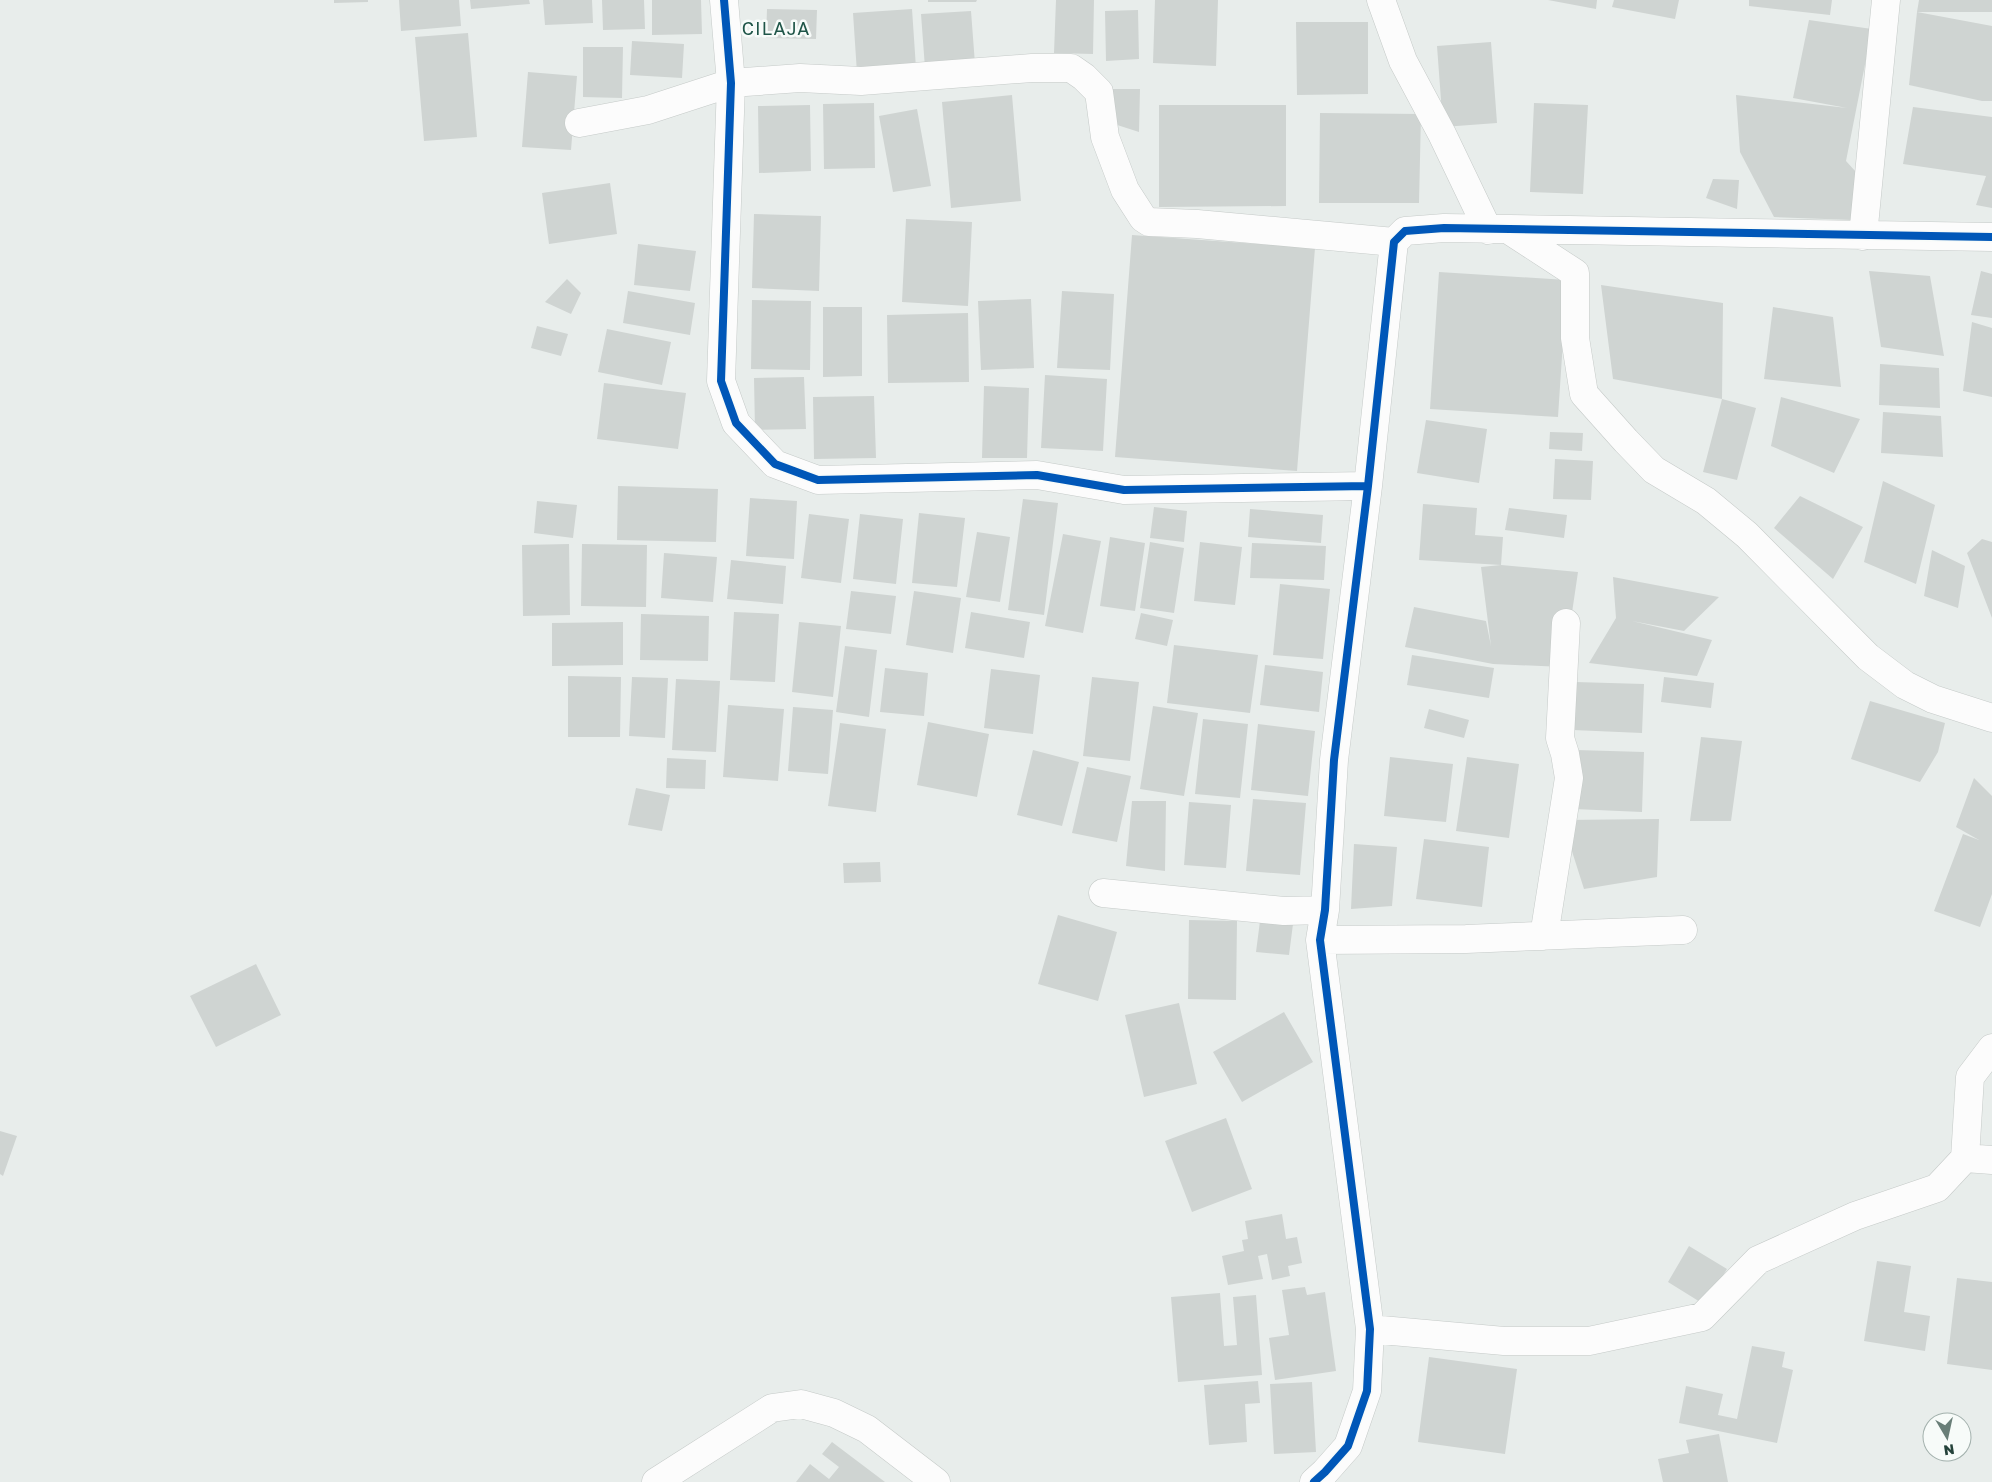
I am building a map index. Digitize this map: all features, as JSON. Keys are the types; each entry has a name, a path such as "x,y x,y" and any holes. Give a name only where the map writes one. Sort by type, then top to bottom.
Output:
{"street":[{"path":"724,0 731,84 721,381 736,423 775,464 818,480 1037,475 1124,490 1368,486"},
{"path":"1381,0 1403,61 1442,134 1498,230 1575,273 1575,338 1584,394 1654,470 1706,501 1747,535 1868,657 1898,679 1934,699 1992,718"},
{"path":"1863,236 1886,0"},
{"path":"579,123 648,110 731,84 800,78 861,81 1032,68 1071,68 1084,77 1099,92 1105,137 1125,190 1143,218 1149,222 1394,242"},
{"path":"1314,1482 1348,1446 1367,1391 1370,1329 1320,940 1325,910 1334,760 1368,486 1394,242 1405,231 1444,228 1992,237"},
{"path":"1544,936 1569,778 1560,738 1566,623"},
{"path":"1103,893 1284,910 1325,910"},
{"path":"1320,940 1544,936 1683,930"},
{"path":"1370,1329 1504,1341 1589,1341 1702,1317 1758,1260 1855,1216 1937,1188 1965,1158 1970,1077 1992,1048"},
{"path":"1965,1158 1992,1160"},
{"path":"656,1482 772,1408 801,1404 834,1413 868,1429 936,1482"}],"building":[{"path":"334,0 368,0 368,2 334,3"},
{"path":"399,0 459,0 461,26 401,31"},
{"path":"470,0 529,0 530,4 471,9"},
{"path":"543,0 592,0 593,23 545,25"},
{"path":"602,0 644,0 645,29 603,30"},
{"path":"652,0 701,0 702,34 652,35"},
{"path":"928,0 977,0 976,2 928,2"},
{"path":"1056,0 1094,0 1093,54 1054,53"},
{"path":"1155,0 1218,0 1216,66 1153,63"},
{"path":"1548,0 1597,0 1596,9"},
{"path":"1614,0 1679,0 1675,19 1612,7"},
{"path":"1749,0 1832,0 1830,15 1749,6"},
{"path":"1919,0 1992,0 1992,12 1917,12"},
{"path":"767,9 817,10 816,39 766,38"},
{"path":"912,9 916,68 857,73 853,13"},
{"path":"1138,10 1139,59 1106,61 1105,11"},
{"path":"971,11 975,64 925,68 921,14"},
{"path":"1917,12 1992,26 1992,101 1982,101 1909,85"},
{"path":"1809,20 1872,29 1846,161 1856,172 1852,220 1774,217 1740,152 1736,95 1847,108 1793,98"},
{"path":"1296,22 1368,22 1368,94 1297,95"},
{"path":"468,33 477,137 424,141 415,37"},
{"path":"632,41 684,44 682,78 630,75"},
{"path":"1491,42 1497,123 1443,127 1437,46"},
{"path":"583,47 623,47 622,98 583,97"},
{"path":"528,72 577,76 571,150 522,147"},
{"path":"1111,89 1140,89 1139,132 1111,123"},
{"path":"1012,95 1021,201 951,208 942,102"},
{"path":"874,103 875,168 824,169 823,104"},
{"path":"1534,103 1588,105 1583,194 1530,192"},
{"path":"810,105 811,171 759,173 758,106"},
{"path":"1159,105 1286,105 1286,206 1159,207"},
{"path":"1913,107 1992,117 1992,208 1976,205 1986,176 1903,164"},
{"path":"917,109 931,186 893,192 879,116"},
{"path":"1320,113 1421,114 1419,203 1319,203"},
{"path":"1713,179 1739,180 1737,209 1706,198"},
{"path":"610,183 617,234 549,244 542,193"},
{"path":"754,214 821,216 819,291 752,288"},
{"path":"906,219 972,222 968,306 902,302"},
{"path":"1132,235 1315,248 1297,471 1115,457"},
{"path":"638,244 696,251 690,291 634,285"},
{"path":"1869,271 1930,276 1944,356 1881,347"},
{"path":"1981,271 1992,274 1992,318 1971,315"},
{"path":"1439,272 1567,280 1558,417 1430,409"},
{"path":"567,279 581,293 571,314 545,302"},
{"path":"1601,285 1723,303 1722,399 1613,379"},
{"path":"628,291 695,303 690,335 623,323"},
{"path":"1062,291 1114,294 1110,370 1057,368"},
{"path":"1031,299 1034,368 981,370 978,301"},
{"path":"752,300 811,301 810,370 751,369"},
{"path":"823,307 862,307 862,376 823,377"},
{"path":"1773,307 1833,317 1841,387 1764,379"},
{"path":"968,313 969,382 888,383 887,315"},
{"path":"1972,322 1992,328 1992,397 1963,391"},
{"path":"537,326 568,334 561,356 531,348"},
{"path":"607,329 671,342 662,385 598,372"},
{"path":"1880,364 1939,368 1940,408 1879,405"},
{"path":"1045,375 1107,379 1103,451 1041,448"},
{"path":"804,377 806,429 755,430 754,378"},
{"path":"604,383 686,393 678,449 597,439"},
{"path":"984,386 1029,388 1027,458 982,458"},
{"path":"874,396 876,458 814,459 813,397"},
{"path":"1781,397 1860,419 1834,473 1771,446"},
{"path":"1722,399 1756,408 1737,480 1703,472"},
{"path":"1883,412 1941,416 1943,457 1881,453"},
{"path":"1426,420 1487,429 1479,483 1417,473"},
{"path":"1550,432 1583,433 1582,451 1549,449"},
{"path":"1555,459 1593,461 1591,500 1553,499"},
{"path":"1883,481 1935,505 1916,584 1864,562"},
{"path":"618,486 718,489 716,542 617,540"},
{"path":"1800,496 1863,527 1833,579 1774,528"},
{"path":"750,498 797,501 794,559 746,556"},
{"path":"1023,499 1058,503 1044,615 1008,610"},
{"path":"537,501 577,505 573,538 534,533"},
{"path":"1423,504 1477,508 1475,535 1503,537 1501,565 1419,560"},
{"path":"1154,507 1187,511 1184,542 1150,538"},
{"path":"1509,508 1567,515 1564,538 1505,530"},
{"path":"1250,509 1323,515 1321,543 1248,537"},
{"path":"919,513 965,518 957,587 912,583"},
{"path":"809,514 849,519 841,583 801,578"},
{"path":"860,514 903,519 896,584 853,579"},
{"path":"977,532 1010,537 1000,602 966,597"},
{"path":"1063,534 1101,541 1083,633 1045,626"},
{"path":"1110,537 1145,543 1135,611 1100,606"},
{"path":"1982,539 1992,542 1992,618 1967,553"},
{"path":"1150,542 1184,548 1174,613 1140,608"},
{"path":"1200,542 1242,547 1235,605 1194,601"},
{"path":"1252,543 1326,546 1324,580 1250,578"},
{"path":"569,544 570,615 523,616 522,545"},
{"path":"582,544 647,545 646,607 581,606"},
{"path":"1932,550 1965,566 1958,608 1924,596"},
{"path":"664,553 717,557 713,602 661,598"},
{"path":"731,560 786,566 783,604 727,599"},
{"path":"1501,565 1578,572 1564,667 1493,664 1405,647 1414,607 1486,621 1491,646 1481,567"},
{"path":"1613,577 1719,597 1684,631 1632,621 1712,640 1697,676 1589,663 1616,618"},
{"path":"1280,584 1330,589 1323,659 1273,655"},
{"path":"851,591 896,596 891,634 846,629"},
{"path":"914,591 961,598 953,653 906,645"},
{"path":"734,612 779,614 775,682 730,680"},
{"path":"971,612 1030,622 1024,658 965,648"},
{"path":"1141,613 1173,620 1167,646 1135,639"},
{"path":"641,614 709,616 708,661 640,660"},
{"path":"623,622 623,665 552,666 552,623"},
{"path":"799,622 841,626 833,697 792,692"},
{"path":"1174,645 1258,655 1250,713 1167,703"},
{"path":"845,646 877,650 869,717 836,712"},
{"path":"1412,655 1494,668 1489,698 1407,685"},
{"path":"1265,665 1323,672 1319,712 1260,705"},
{"path":"885,668 928,673 924,716 880,712"},
{"path":"991,669 1040,675 1033,734 984,728"},
{"path":"568,676 621,677 620,737 568,737"},
{"path":"632,677 668,678 665,738 629,736"},
{"path":"1092,677 1139,682 1130,761 1083,756"},
{"path":"1664,677 1714,683 1711,708 1661,702"},
{"path":"676,679 720,681 716,752 672,750"},
{"path":"1575,682 1644,684 1642,733 1573,730"},
{"path":"1870,701 1945,723 1938,752 1920,782 1851,759"},
{"path":"728,705 784,709 778,781 723,777"},
{"path":"1153,706 1198,713 1184,796 1140,789"},
{"path":"793,707 833,710 828,774 788,771"},
{"path":"1429,709 1469,720 1464,738 1424,728"},
{"path":"1203,719 1248,724 1240,798 1195,794"},
{"path":"928,722 989,734 977,797 917,785"},
{"path":"840,723 886,729 876,812 828,806"},
{"path":"1258,724 1315,731 1308,796 1251,790"},
{"path":"1701,737 1742,741 1731,821 1690,821"},
{"path":"1033,750 1079,762 1062,826 1017,815"},
{"path":"1576,750 1644,752 1642,812 1574,809"},
{"path":"1390,757 1453,764 1446,822 1384,816"},
{"path":"1467,757 1519,764 1509,838 1456,831"},
{"path":"667,758 706,760 705,789 666,788"},
{"path":"1087,767 1131,776 1117,842 1072,833"},
{"path":"1974,778 1992,796 1992,894 1980,927 1934,911 1963,834 1979,840 1956,827"},
{"path":"636,788 670,795 662,831 628,825"},
{"path":"1253,799 1306,803 1300,875 1246,871"},
{"path":"1132,801 1166,801 1165,871 1126,866"},
{"path":"1189,802 1231,805 1226,868 1184,865"},
{"path":"1659,819 1657,877 1584,889 1562,820"},
{"path":"1424,839 1489,847 1482,907 1416,899"},
{"path":"1354,844 1397,847 1392,906 1351,909"},
{"path":"880,862 881,882 844,883 843,863"},
{"path":"1058,915 1117,932 1098,1001 1038,984"},
{"path":"1189,920 1237,921 1236,1000 1188,999"},
{"path":"1260,921 1293,924 1289,955 1256,952"},
{"path":"256,964 281,1015 216,1047 190,996"},
{"path":"1179,1003 1197,1084 1144,1097 1125,1015"},
{"path":"1284,1012 1313,1062 1242,1102 1213,1052"},
{"path":"1226,1118 1252,1189 1192,1212 1165,1141"},
{"path":"0,1131 17,1136 3,1176 0,1174"},
{"path":"1282,1214 1286,1239 1297,1237 1302,1263 1288,1266 1290,1276 1272,1280 1267,1254 1258,1256 1263,1279 1228,1285 1222,1256 1244,1251 1242,1240 1248,1239 1245,1221"},
{"path":"1689,1246 1727,1269 1705,1305 1668,1282"},
{"path":"1877,1261 1911,1266 1904,1312 1930,1316 1925,1351 1864,1341"},
{"path":"1957,1278 1992,1282 1992,1370 1947,1364"},
{"path":"1305,1287 1307,1295 1325,1292 1336,1371 1275,1380 1269,1338 1289,1335 1282,1290"},
{"path":"1220,1293 1224,1346 1237,1345 1233,1297 1256,1295 1262,1375 1178,1382 1171,1297"},
{"path":"1752,1346 1785,1352 1782,1367 1793,1370 1777,1443 1679,1423 1686,1386 1723,1394 1718,1415 1737,1419"},
{"path":"1429,1357 1517,1369 1505,1454 1418,1442"},
{"path":"1258,1381 1260,1403 1245,1404 1247,1442 1209,1445 1204,1385"},
{"path":"1312,1382 1316,1452 1274,1454 1270,1384"},
{"path":"1719,1434 1728,1482 1663,1482 1658,1459 1689,1453 1686,1440"},
{"path":"832,1442 885,1482 796,1482 810,1464 829,1479 839,1467 822,1454"}],"cycle path":[{"path":"724,0 731,83 721,381 736,423 775,464 818,480 1037,475 1124,490 1368,486"},
{"path":"1314,1482 1348,1446 1367,1391 1370,1329 1320,940 1325,910 1334,760 1368,486 1394,242 1405,231 1444,228 1992,237"}],"district":[{"name":"CILAJA","path":"776,29"}]}
